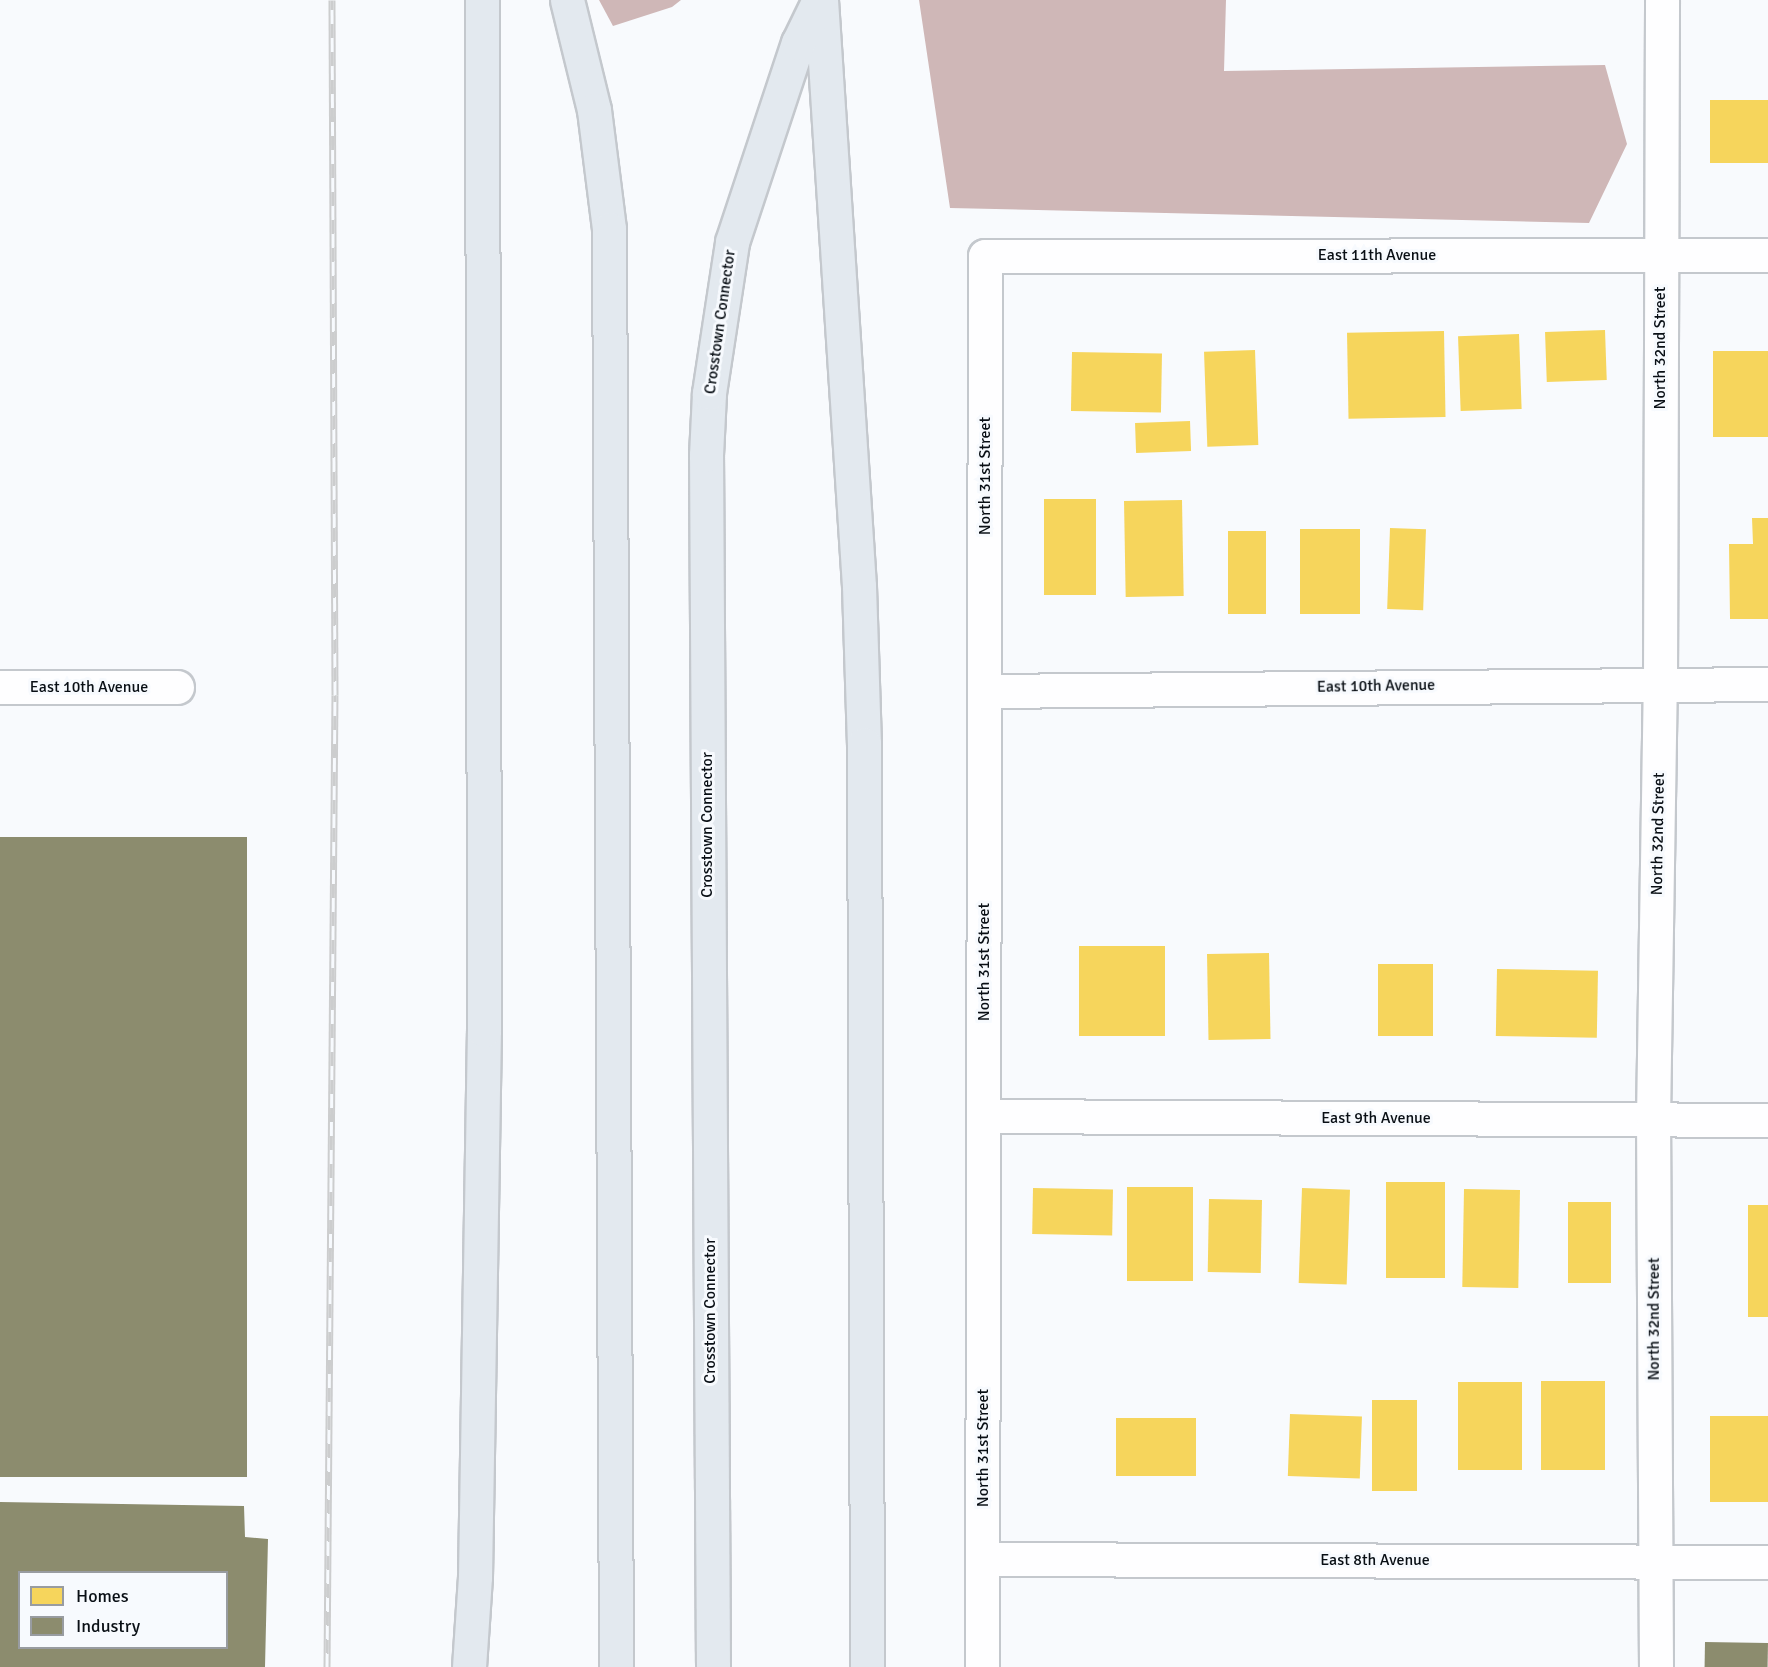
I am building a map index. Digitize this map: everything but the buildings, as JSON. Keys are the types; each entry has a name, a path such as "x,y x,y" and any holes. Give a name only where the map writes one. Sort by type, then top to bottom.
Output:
{"highway":[{"path":"476,1667 475,1577 484,1030 482,0"},
{"path":"567,0 594,110 609,229 616,1667"},
{"name":"Crosstown Connector","path":"713,1667 706,455 716,331 732,242 798,43 820,0"},
{"name":"Crosstown Connector","path":"820,0 859,586 864,744 867,1667"},
{"path":"469,1667 475,1577"}],"street":[{"name":"North 32nd Street","path":"1656,1667 1653,1119 1660,683 1662,0"},
{"name":"East 11th Avenue","path":"985,256 1768,255"},
{"name":"North 31st Street","path":"982,1667 985,256"},
{"name":"East 10th Avenue","path":"984,690 1660,683 1768,684"},
{"name":"East 10th Avenue","path":"0,687 177,687"},
{"name":"East 9th Avenue","path":"983,1116 1768,1120"},
{"name":"East 8th Avenue","path":"982,1559 1768,1562"}],"shaded area":[{"path":"599,0 681,0 672,7 613,26"},
{"path":"919,0 1226,0 1224,71 1605,65 1627,144 1589,223 950,208"}],"railway":[{"path":"327,1667 335,695 332,0"}]}
